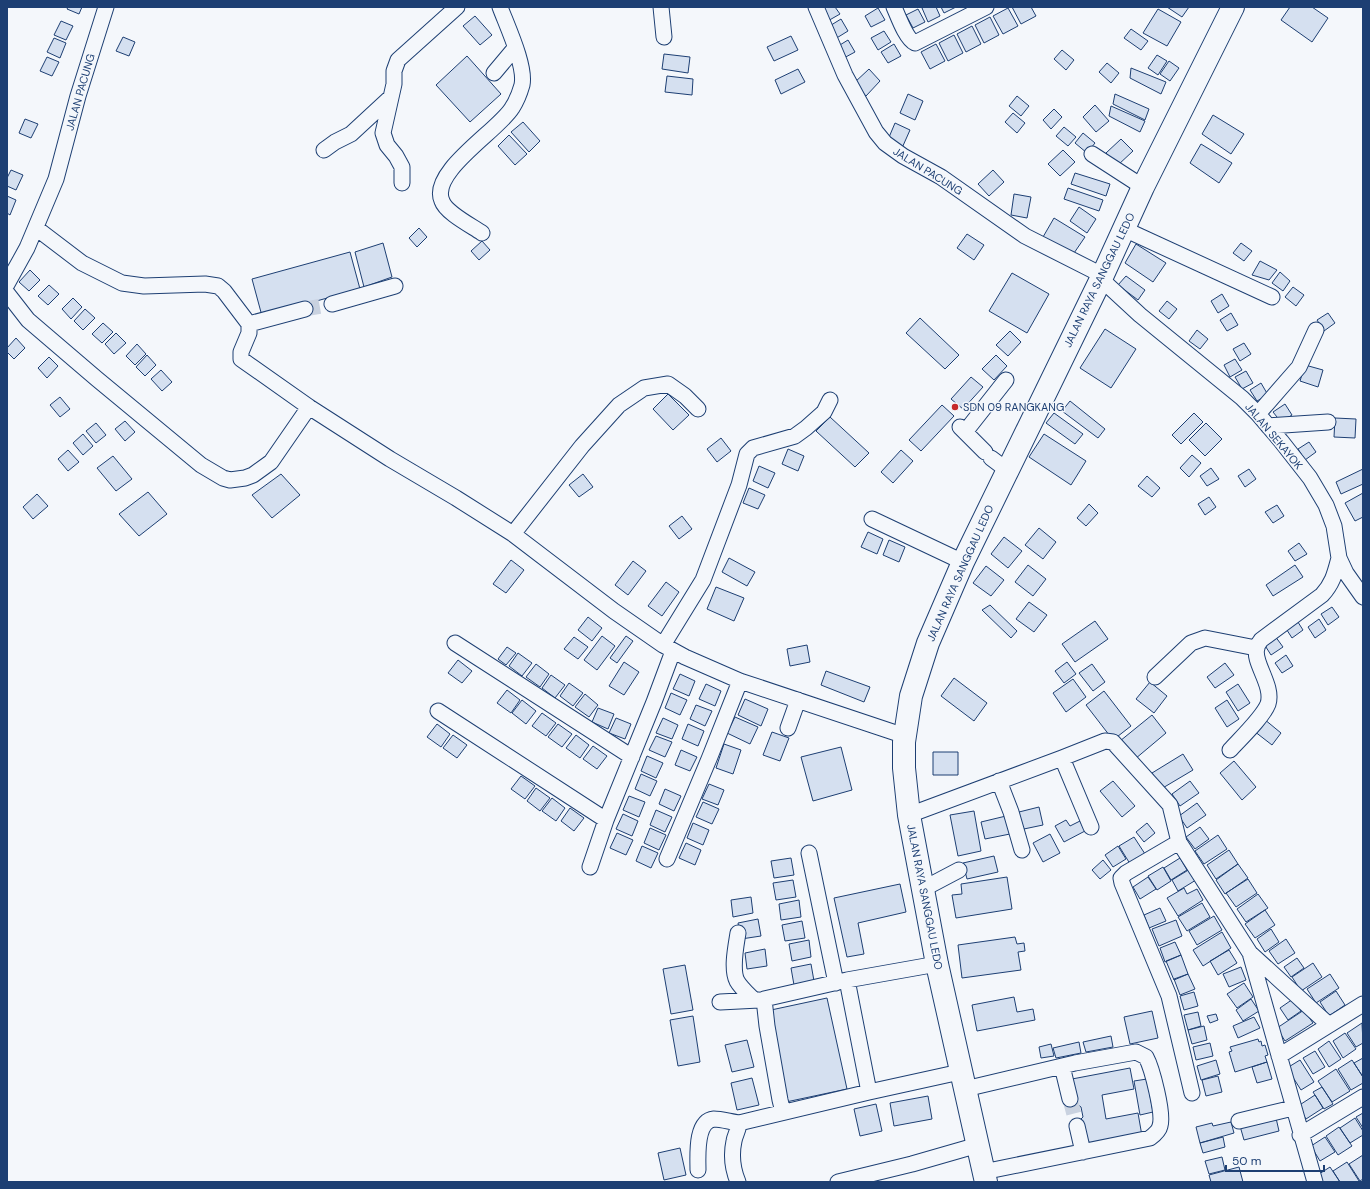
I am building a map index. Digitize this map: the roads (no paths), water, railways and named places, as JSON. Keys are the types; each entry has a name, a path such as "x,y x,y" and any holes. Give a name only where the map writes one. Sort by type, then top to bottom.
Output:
{"highway":[{"name":"JALAN RAYA SANGGAU LEDO","path":"985,1177 937,964 909,815 904,768 905,736 911,696 922,659 934,628 963,562 994,460 1101,277 1143,187 1232,7"}],"street":[{"name":"JALAN PACUNG","path":"7,284 28,248 56,179 78,96 106,7"},
{"path":"402,183 402,167 396,156 387,145 383,133 392,96 394,71 398,60 457,7"},
{"path":"482,233 451,212 442,203 440,193 443,183 453,168 472,146 512,108 522,85 521,64 500,7"},
{"path":"661,7 664,37"},
{"name":"JALAN PACUNG","path":"816,7 845,75 876,132 885,143 903,156 942,177 1025,236 1101,277"},
{"path":"894,7 909,38 915,43 986,7"},
{"path":"494,73 514,48"},
{"path":"324,150 351,134 392,96"},
{"path":"1092,154 1143,187"},
{"path":"36,228 82,263 122,283 144,286 205,284 218,286 224,291 249,324 249,333 241,352 241,359 309,407 390,459 513,534 614,611 668,648 740,681 905,736"},
{"path":"1124,228 1272,297"},
{"name":"JALAN SEKAYOK","path":"1101,277 1140,315 1236,394 1258,414 1268,426 1310,478 1326,505 1334,526 1339,558 1346,572 1363,597"},
{"path":"332,304 395,286"},
{"path":"7,293 28,320 201,465 223,478 230,480 245,478 253,475 271,462 309,407"},
{"path":"249,324 305,309"},
{"path":"1258,414 1299,367 1316,330"},
{"path":"994,460 962,430 1006,380"},
{"path":"513,534 582,446 619,405 644,388 668,384 685,396 698,409"},
{"path":"590,867 606,820 632,757 668,648 703,580 736,493 747,454 753,448 795,436 824,412 830,400"},
{"path":"1268,426 1328,422"},
{"path":"872,519 963,562"},
{"path":"1230,750 1262,714 1268,704 1268,692 1264,673 1257,659 1256,648 1261,640 1322,595 1329,587 1335,575 1339,558"},
{"path":"1155,677 1191,644 1204,638 1256,648"},
{"path":"455,643 632,757"},
{"path":"667,859 740,681"},
{"path":"788,728 798,700"},
{"path":"438,711 606,820"},
{"path":"909,815 1105,741 1113,742 1167,801 1172,810 1179,842 1250,953 1329,1025"},
{"path":"1062,758 1091,827"},
{"path":"999,781 1011,812 1022,850"},
{"path":"1179,842 1126,873 1121,878 1170,996 1192,1093"},
{"path":"809,853 869,1092"},
{"path":"923,889 959,870"},
{"path":"738,933 734,963 736,979 741,987 759,1000 767,1026 783,1112"},
{"path":"1250,953 1312,1181"},
{"path":"720,1002 759,1000 842,981 937,964"},
{"path":"1279,1056 1363,1004"},
{"path":"698,1170 700,1131 706,1122 714,1119 739,1123 869,1092 963,1081 1062,1066 1136,1052 1146,1057 1154,1076 1161,1117 1160,1127 1150,1138 1083,1152 985,1177"},
{"path":"1062,1066 1070,1099"},
{"path":"1300,1135 1363,1097"},
{"path":"1239,1121 1293,1108"},
{"path":"738,1182 734,1173 733,1159 734,1142 739,1123"},
{"path":"1077,1126 1083,1152"},
{"path":"838,1182 912,1164 978,1145"}],"tunnel":[{"path":"305,309 332,304"},
{"path":"1070,1099 1077,1126"}],"place":[{"name":"SDN 09 RANGKANG","path":"955,407"}]}
